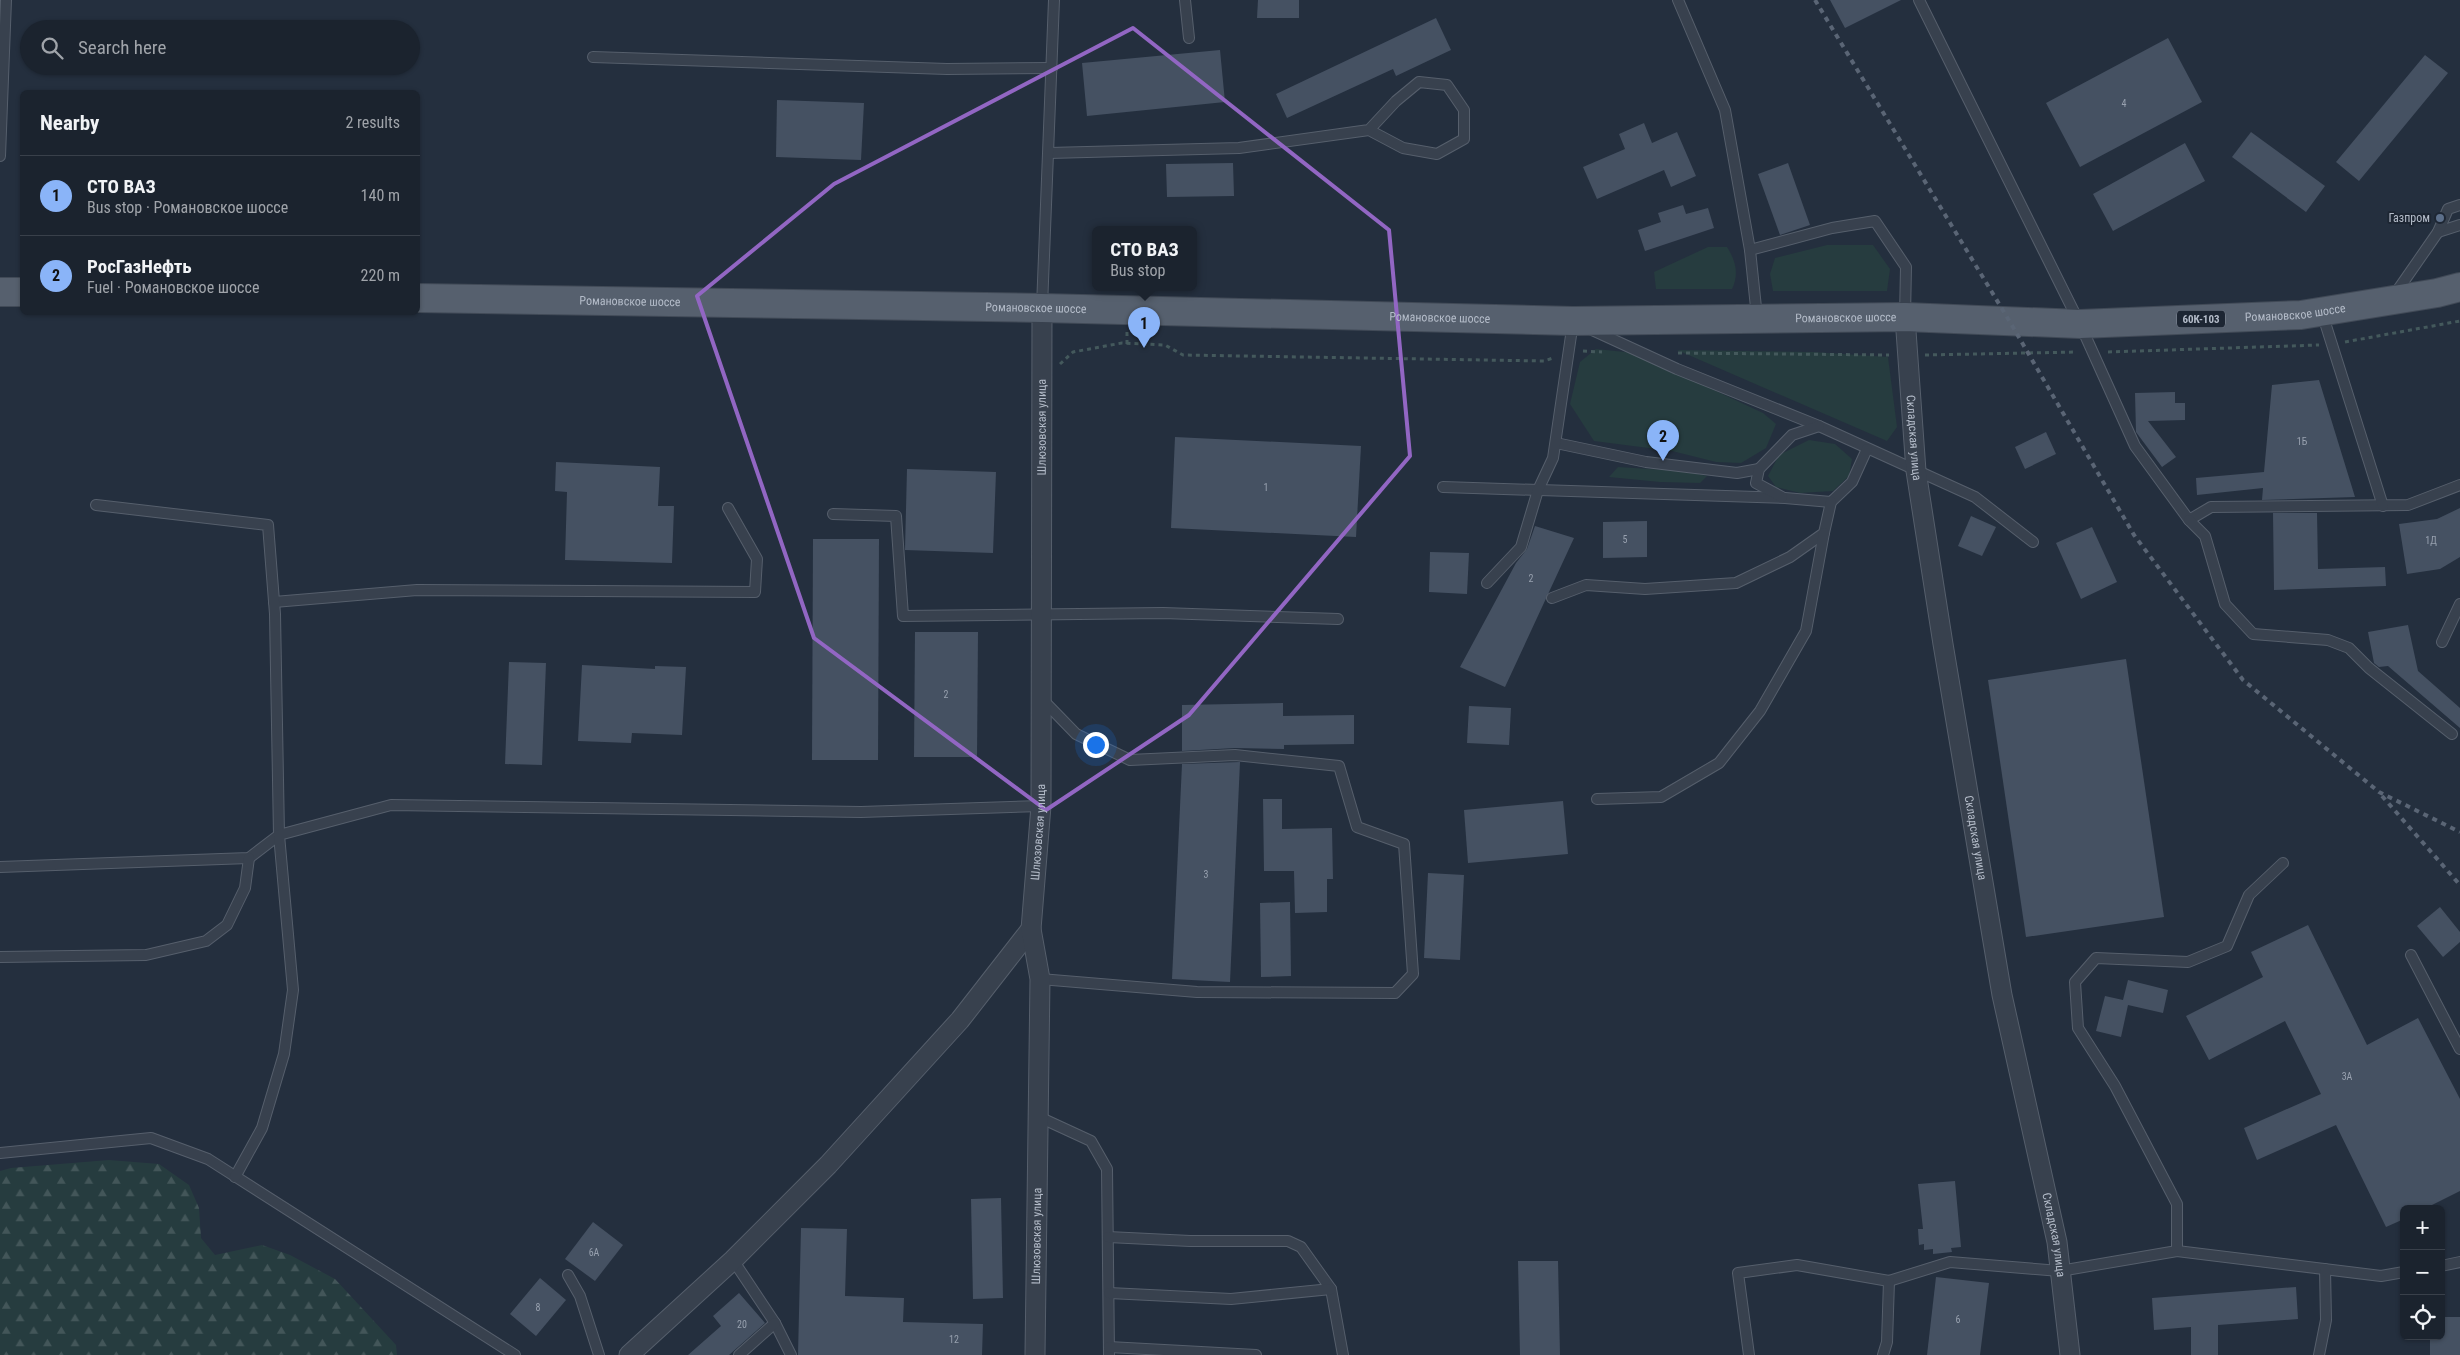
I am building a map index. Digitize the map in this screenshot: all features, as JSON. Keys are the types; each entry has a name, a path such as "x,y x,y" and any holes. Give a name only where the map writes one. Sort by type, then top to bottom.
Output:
{"main road":[{"path":"0,292 20,292"},
{"name":"Романовское шоссе","path":"420,298 1042,308 1573,321 1905,317 2080,324 2300,315 2452,293"}],"street":[{"name":"Шлюзовская улица","path":"1035,1355 1040,979 1031,929 1041,806 1043,615 1042,308"},
{"name":"Складская улица","path":"1905,317 1916,471 2002,995 2057,1242 2070,1355"},
{"path":"629,1355 733,1260 828,1165 960,1020 1031,929"}],"lane":[{"path":"0,156 6,0"},
{"path":"1042,308 1050,153 1054,0"},
{"path":"1185,0 1189,38"},
{"path":"1678,0 1725,110 1750,250 1757,318"},
{"path":"1919,0 2080,324 2135,446 2189,520 2205,536 2225,604 2253,634 2328,640 2349,648 2369,668 2452,734"},
{"path":"593,57 947,69 1052,68"},
{"path":"1050,153 1238,148 1369,130 1402,148 1437,154 1464,139 1464,110 1446,85 1419,82 1396,102 1369,130"},
{"path":"2390,301 2438,232 2448,208 2460,205"},
{"path":"1750,250 1832,228 1875,221 1906,267 1905,317"},
{"path":"2438,232 2460,225"},
{"path":"2321,312 2383,506"},
{"path":"1487,583 1520,547 1538,490 1553,458 1573,321 1641,352 1819,426 1975,497 2033,542"},
{"path":"1786,498 1756,483 1759,469 1792,436 1819,426"},
{"path":"1556,443 1646,462 1737,473 1759,469"},
{"path":"1597,799 1661,797 1719,763 1760,711 1806,631 1831,502 1852,482 1867,449"},
{"path":"2189,520 2211,507 2408,505 2460,485"},
{"path":"1444,487 1786,498 1831,502"},
{"path":"96,505 268,525 274,602 279,835 293,990 284,1054 262,1128 235,1177"},
{"path":"274,602 417,590 756,592 757,559 728,508"},
{"path":"833,514 896,516 903,616 1163,612 1338,619"},
{"path":"1552,598 1586,585 1645,589 1736,583 1790,557 1824,532"},
{"path":"2442,642 2460,604"},
{"path":"1040,979 1197,992 1395,993 1413,974 1404,844 1357,827 1339,766 1235,755 1130,760 1076,734 1042,698"},
{"path":"0,867 249,858 279,835 391,805 861,812 1041,806"},
{"path":"0,957 146,955 206,941 227,924 244,888 249,858"},
{"path":"2177,1251 2177,1204 2115,1086 2078,1028 2075,982 2096,958 2188,962 2226,946 2248,895 2283,863"},
{"path":"2412,955 2460,1050"},
{"path":"1039,1118 1090,1141 1107,1169 1109,1351 1256,1355"},
{"path":"0,1152 150,1138 208,1159 515,1355"},
{"path":"1108,1237 1288,1241 1301,1247 1331,1290 1343,1355"},
{"path":"1749,1355 1738,1274 1797,1265 1889,1281 1950,1262 2060,1271 2177,1251 2380,1276 2400,1273"},
{"path":"733,1260 775,1323 791,1355"},
{"path":"2445,1265 2460,1262"},
{"path":"2319,1355 2326,1320 2325,1269"},
{"path":"568,1275 580,1296 598,1355"},
{"path":"1883,1355 1886,1342 1889,1281"},
{"path":"1109,1293 1232,1299 1331,1290"},
{"path":"739,1355 775,1323"}],"path":[{"path":"1641,352 1908,356 2332,344 2460,321"},
{"path":"1058,372 1060,364 1073,352 1122,344 1165,345 1183,355 1525,361 1544,361 1569,351 1605,352"}],"highlighted area":[{"path":"1133,28 1389,230 1410,456 1189,715 1046,810 814,638 697,296 834,184"}],"green space":[{"path":"1827,245 1873,245 1890,269 1887,291 1773,291 1770,274 1775,258"},
{"path":"1708,247 1727,247 1730,252 1736,273 1732,289 1656,289 1654,272"},
{"path":"1596,349 1635,353 1763,413 1776,424 1766,448 1741,463 1716,462 1672,451 1594,441 1570,404 1580,362"},
{"path":"1677,350 1813,352 1888,357 1897,427 1887,441"},
{"path":"1809,440 1835,444 1852,459 1849,476 1833,491 1800,493 1776,487 1768,476 1779,455"},
{"path":"1618,467 1683,471 1707,476 1700,483 1660,482 1609,477"},
{"path":"109,1160 159,1164 189,1185 199,1208 201,1238 215,1255 262,1245 290,1255 335,1279 396,1345 397,1355 0,1355 0,1171 11,1168"}],"building":[{"path":"1258,0 1299,0 1299,18 1257,18"},
{"path":"1830,0 1901,0 1845,28"},
{"path":"1436,18 1451,50 1396,76 1393,69 1287,118 1276,94"},
{"path":"2168,38 2202,102 2080,167 2046,103"},
{"path":"1220,50 1225,102 1087,116 1082,63"},
{"path":"2425,55 2448,73 2359,181 2336,162"},
{"path":"777,100 864,103 861,160 776,157"},
{"path":"1644,123 1652,143 1677,132 1696,176 1671,187 1664,170 1597,199 1583,167 1625,149 1619,134"},
{"path":"2251,132 2325,186 2306,212 2232,157"},
{"path":"2185,143 2205,181 2113,231 2093,194"},
{"path":"1233,163 1234,196 1167,197 1166,164"},
{"path":"1788,163 1810,225 1780,235 1758,174"},
{"path":"1683,205 1686,214 1708,208 1714,228 1645,251 1638,230 1661,222 1658,213"},
{"path":"2319,380 2355,497 2262,500 2263,488 2197,495 2196,478 2264,472 2272,385"},
{"path":"2175,392 2175,403 2185,403 2185,420 2148,421 2176,457 2162,467 2136,432 2135,393"},
{"path":"2046,432 2056,454 2025,469 2015,447"},
{"path":"1175,437 1361,446 1356,537 1171,528"},
{"path":"556,462 660,467 658,506 674,506 672,563 565,560 567,492 555,491"},
{"path":"907,469 996,472 993,553 905,550"},
{"path":"2460,508 2460,557 2440,569 2407,574 2399,524 2437,519"},
{"path":"2273,513 2317,513 2318,569 2385,567 2386,586 2274,590"},
{"path":"1971,516 1996,527 1982,556 1958,546"},
{"path":"1647,521 1647,557 1603,558 1603,522"},
{"path":"1535,526 1574,538 1505,687 1460,667 1516,563 1527,549"},
{"path":"2092,527 2117,582 2081,599 2056,543"},
{"path":"813,539 879,539 878,760 812,760"},
{"path":"1430,552 1469,553 1467,594 1429,592"},
{"path":"2408,625 2418,671 2460,708 2460,728 2388,666 2379,667 2374,663 2368,632"},
{"path":"915,632 978,632 977,757 914,757"},
{"path":"2126,659 2164,917 2026,937 1988,680"},
{"path":"509,662 546,663 542,765 505,764"},
{"path":"582,665 655,669 655,666 686,667 682,735 632,733 631,743 578,741"},
{"path":"1283,703 1283,716 1354,715 1354,744 1284,745 1284,749 1235,748 1182,751 1182,705"},
{"path":"1469,706 1511,708 1509,745 1467,743"},
{"path":"1240,762 1230,982 1172,979 1182,764"},
{"path":"1263,799 1282,799 1282,829 1332,828 1333,879 1327,879 1327,912 1295,913 1294,871 1264,871"},
{"path":"1563,801 1568,854 1468,863 1464,810"},
{"path":"1428,873 1464,875 1460,960 1424,958"},
{"path":"1290,902 1291,976 1261,977 1260,903"},
{"path":"2440,907 2460,932 2460,942 2443,957 2417,926"},
{"path":"2308,925 2367,1045 2418,1018 2460,1099 2460,1191 2432,1205 2400,1205 2400,1221 2386,1227 2336,1125 2257,1160 2244,1128 2321,1094 2285,1021 2209,1060 2186,1016 2263,977 2251,952"},
{"path":"2128,980 2168,990 2163,1013 2128,1005 2121,1037 2096,1031 2105,996 2123,1000"},
{"path":"1955,1181 1961,1247 1951,1248 1952,1252 1933,1254 1933,1249 1924,1250 1924,1244 1919,1245 1918,1229 1923,1229 1918,1184"},
{"path":"1001,1198 1003,1298 973,1299 971,1199"},
{"path":"593,1222 623,1245 595,1281 565,1259"},
{"path":"801,1228 847,1229 845,1296 904,1298 903,1322 983,1324 982,1355 798,1355"},
{"path":"1518,1261 1558,1261 1560,1355 1520,1355"},
{"path":"1936,1277 1989,1283 1980,1355 1927,1355"},
{"path":"540,1278 566,1300 536,1336 510,1314"},
{"path":"2296,1287 2298,1319 2218,1325 2218,1355 2191,1355 2191,1327 2154,1330 2152,1298"},
{"path":"739,1293 765,1323 729,1355 688,1355 721,1326 713,1316"},
{"path":"2445,1317 2460,1317 2460,1355 2430,1355 2430,1340 2445,1340"}],"railway":[{"path":"1815,0 2010,322 2134,535 2243,680 2379,792 2460,832"},
{"path":"2382,796 2460,885"}],"place":[{"name":"Газпром","path":"2440,218"},
{"name":"СТО ВАЗ","path":"1144,348"},
{"name":"РосГазНефть","path":"1663,461"}]}
